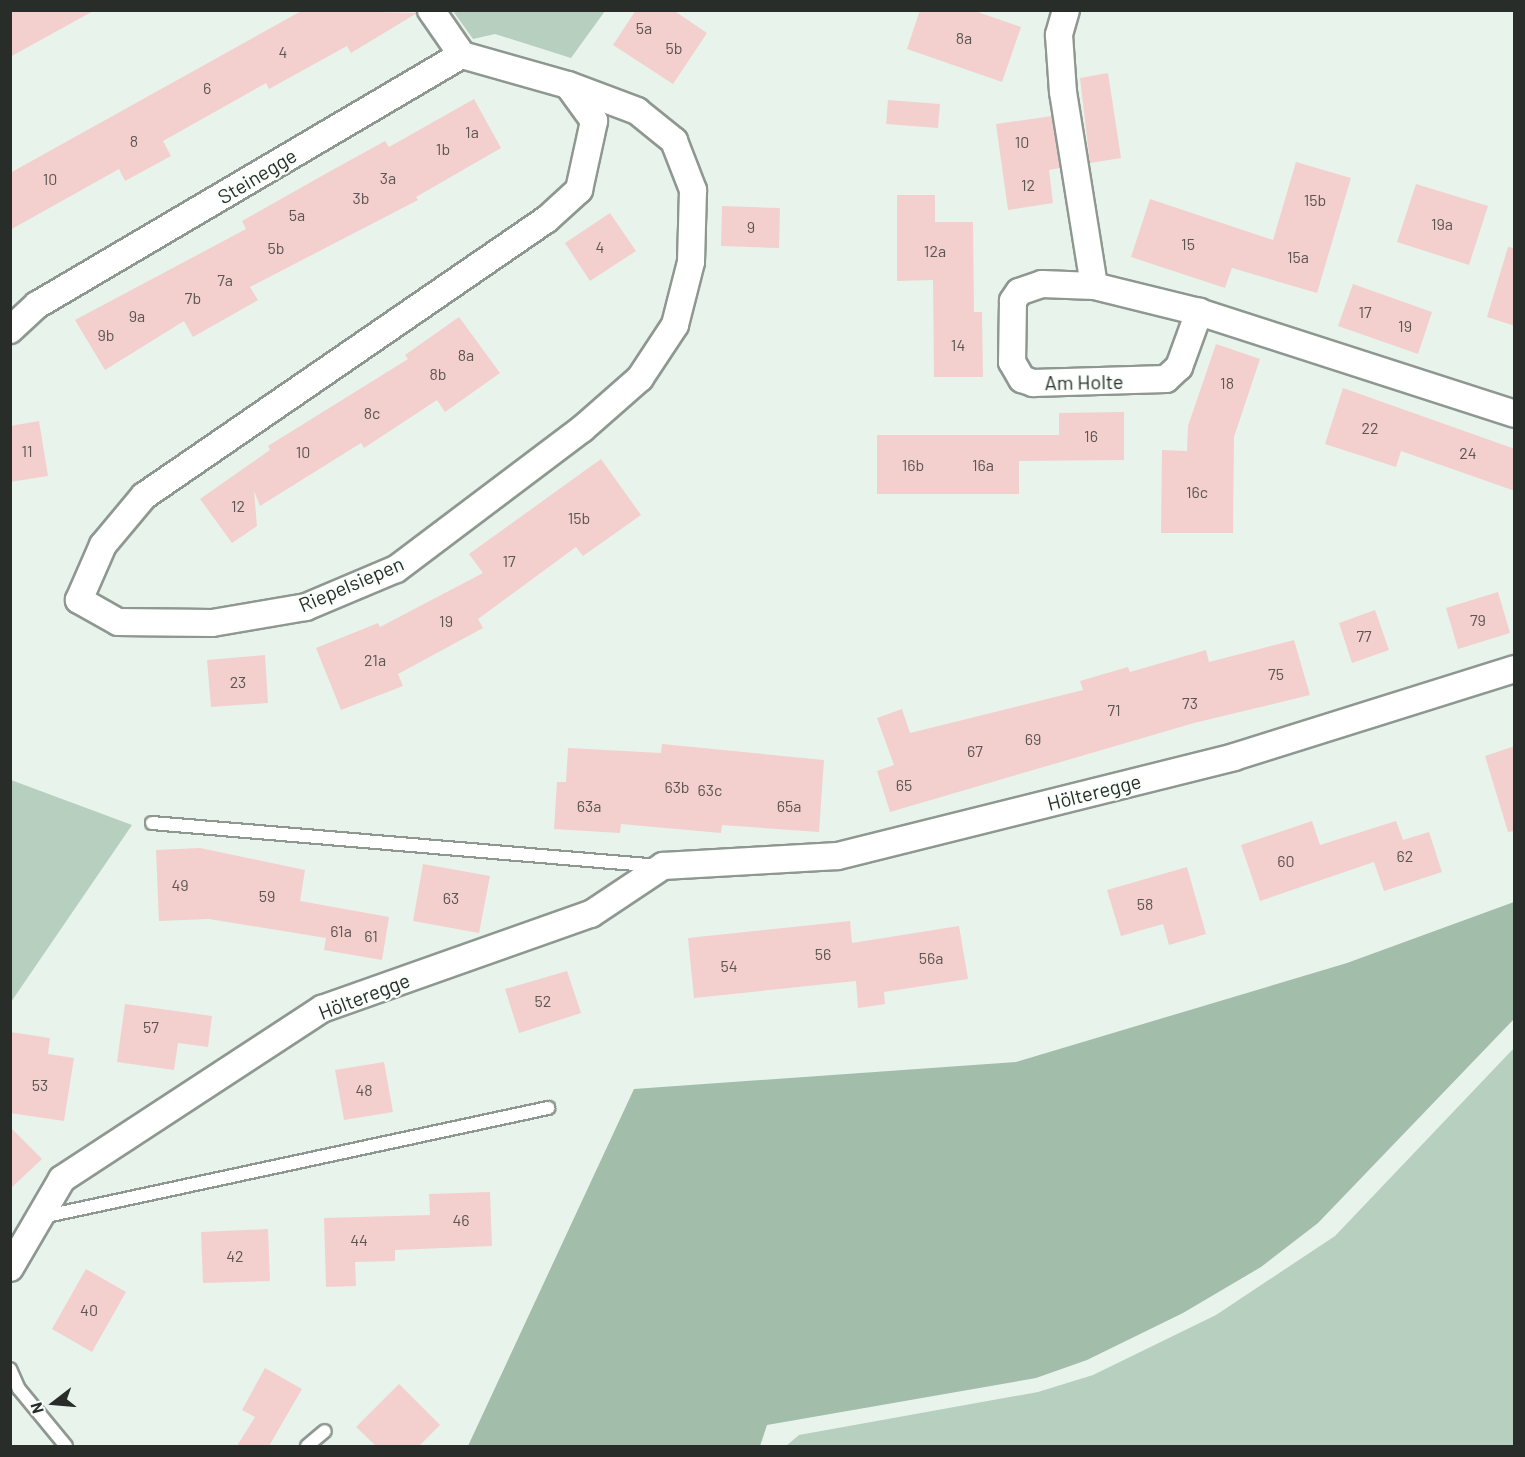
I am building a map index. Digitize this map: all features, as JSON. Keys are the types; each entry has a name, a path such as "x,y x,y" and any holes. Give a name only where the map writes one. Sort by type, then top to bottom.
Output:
{"street":[{"path":"431,10 462,55"},
{"path":"1066,10 1059,35 1064,92 1094,286"},
{"name":"Riepelsiepen","path":"462,55 568,85 637,111 674,141 693,190 691,262 675,325 640,378 582,429 396,569 306,607 212,623 118,622 79,600 103,545 144,496 546,220 579,190 594,121 568,85"},
{"name":"Steinegge","path":"10,330 38,305 462,55"},
{"name":"Am Holte","path":"1199,312 1179,368 1166,379 1032,384 1022,379 1012,362 1013,301 1019,292 1042,284 1094,286 1199,312 1515,414"},
{"name":"Hölteregge","path":"10,1268 62,1179 322,1009 591,914 663,866 838,856 1234,757 1515,669"}],"lane":[{"name":"Hölteregge","path":"152,823 663,866"},
{"path":"38,1218 548,1108"},
{"path":"10,1370 18,1389 66,1446"},
{"path":"307,1446 325,1431"}],"green space":[{"path":"453,11 605,11 571,58 495,34 473,39"},
{"path":"10,780 132,825 11,1002"},
{"path":"1514,902 1514,1019 1318,1223 1261,1267 1183,1313 1087,1360 1036,1378 767,1425 760,1446 468,1446 634,1089 1016,1062 1347,963"},
{"path":"1514,1048 1514,1446 786,1446 799,1435 1038,1392 1093,1375 1216,1315 1335,1236"}],"building":[{"path":"10,10 95,10 10,57"},
{"path":"303,10 417,13 351,53 347,46 269,89 266,83 163,141 171,156 125,181 119,169 10,230 10,173"},
{"path":"636,10 673,10 707,33 673,84 613,45"},
{"path":"920,10 972,10 1021,27 1002,82 907,49"},
{"path":"1108,73 1121,158 1090,163 1080,78"},
{"path":"474,99 501,148 416,197 418,200 250,287 258,300 193,337 184,321 105,370 75,320 246,229 242,221 327,173 385,141 389,147"},
{"path":"888,100 940,104 938,128 886,124"},
{"path":"1052,116 1060,168 1049,170 1053,203 1008,210 996,124"},
{"path":"1296,162 1351,178 1317,293 1232,268 1225,288 1131,257 1150,199 1273,240"},
{"path":"1416,184 1488,206 1469,265 1397,242"},
{"path":"897,195 935,195 935,222 973,222 974,312 982,312 983,377 934,377 933,280 897,281"},
{"path":"722,206 780,208 779,248 721,246"},
{"path":"610,213 636,251 590,281 565,243"},
{"path":"1508,247 1515,248 1515,326 1487,317"},
{"path":"1353,284 1432,312 1418,354 1338,326"},
{"path":"459,317 500,373 445,412 437,400 364,448 361,443 260,506 254,491 257,526 232,543 200,499 270,450 268,446 408,359 405,355"},
{"path":"1216,344 1260,359 1234,437 1233,533 1161,533 1162,450 1187,451 1188,426"},
{"path":"1343,388 1515,449 1515,491 1401,451 1396,467 1325,444"},
{"path":"1124,412 1124,460 1019,461 1019,494 877,494 877,435 1059,435 1059,413"},
{"path":"39,421 48,476 10,482 10,426"},
{"path":"601,459 641,515 583,556 576,547 478,619 483,628 398,674 403,686 341,710 316,648 378,623 380,627 483,573 469,554"},
{"path":"1498,592 1510,633 1458,649 1446,608"},
{"path":"1375,610 1389,650 1352,663 1339,623"},
{"path":"1294,640 1310,695 1194,723 890,812 877,771 894,765 877,718 902,709 910,733 1083,690 1080,681 1128,667 1130,672 1206,650 1209,662"},
{"path":"265,655 268,703 211,707 207,660"},
{"path":"662,744 824,760 819,832 722,825 721,833 621,824 620,833 554,829 557,782 566,782 568,748 661,753"},
{"path":"1515,746 1515,831 1508,832 1485,756"},
{"path":"1312,821 1320,845 1396,821 1403,840 1429,832 1442,872 1384,891 1374,862 1260,901 1241,845"},
{"path":"200,848 305,870 300,901 389,917 382,960 324,950 326,938 209,919 159,921 156,850"},
{"path":"423,864 490,876 479,933 413,921"},
{"path":"1187,867 1206,934 1169,945 1163,924 1121,936 1107,890"},
{"path":"850,921 852,943 959,926 968,979 884,992 885,1004 858,1008 856,981 694,998 688,938"},
{"path":"567,971 581,1013 519,1033 505,989"},
{"path":"125,1004 212,1016 208,1047 178,1043 174,1070 117,1062"},
{"path":"10,1032 50,1038 48,1054 74,1058 64,1121 10,1113"},
{"path":"384,1062 393,1112 344,1120 335,1070"},
{"path":"10,1127 42,1159 10,1189"},
{"path":"490,1192 492,1246 395,1250 395,1261 355,1262 356,1286 326,1287 324,1218 430,1215 429,1194"},
{"path":"268,1229 270,1281 203,1283 201,1232"},
{"path":"86,1269 126,1292 92,1352 52,1329"},
{"path":"265,1368 302,1389 269,1446 237,1446 255,1417 242,1410"},
{"path":"399,1384 440,1425 419,1446 376,1446 356,1427"}]}
